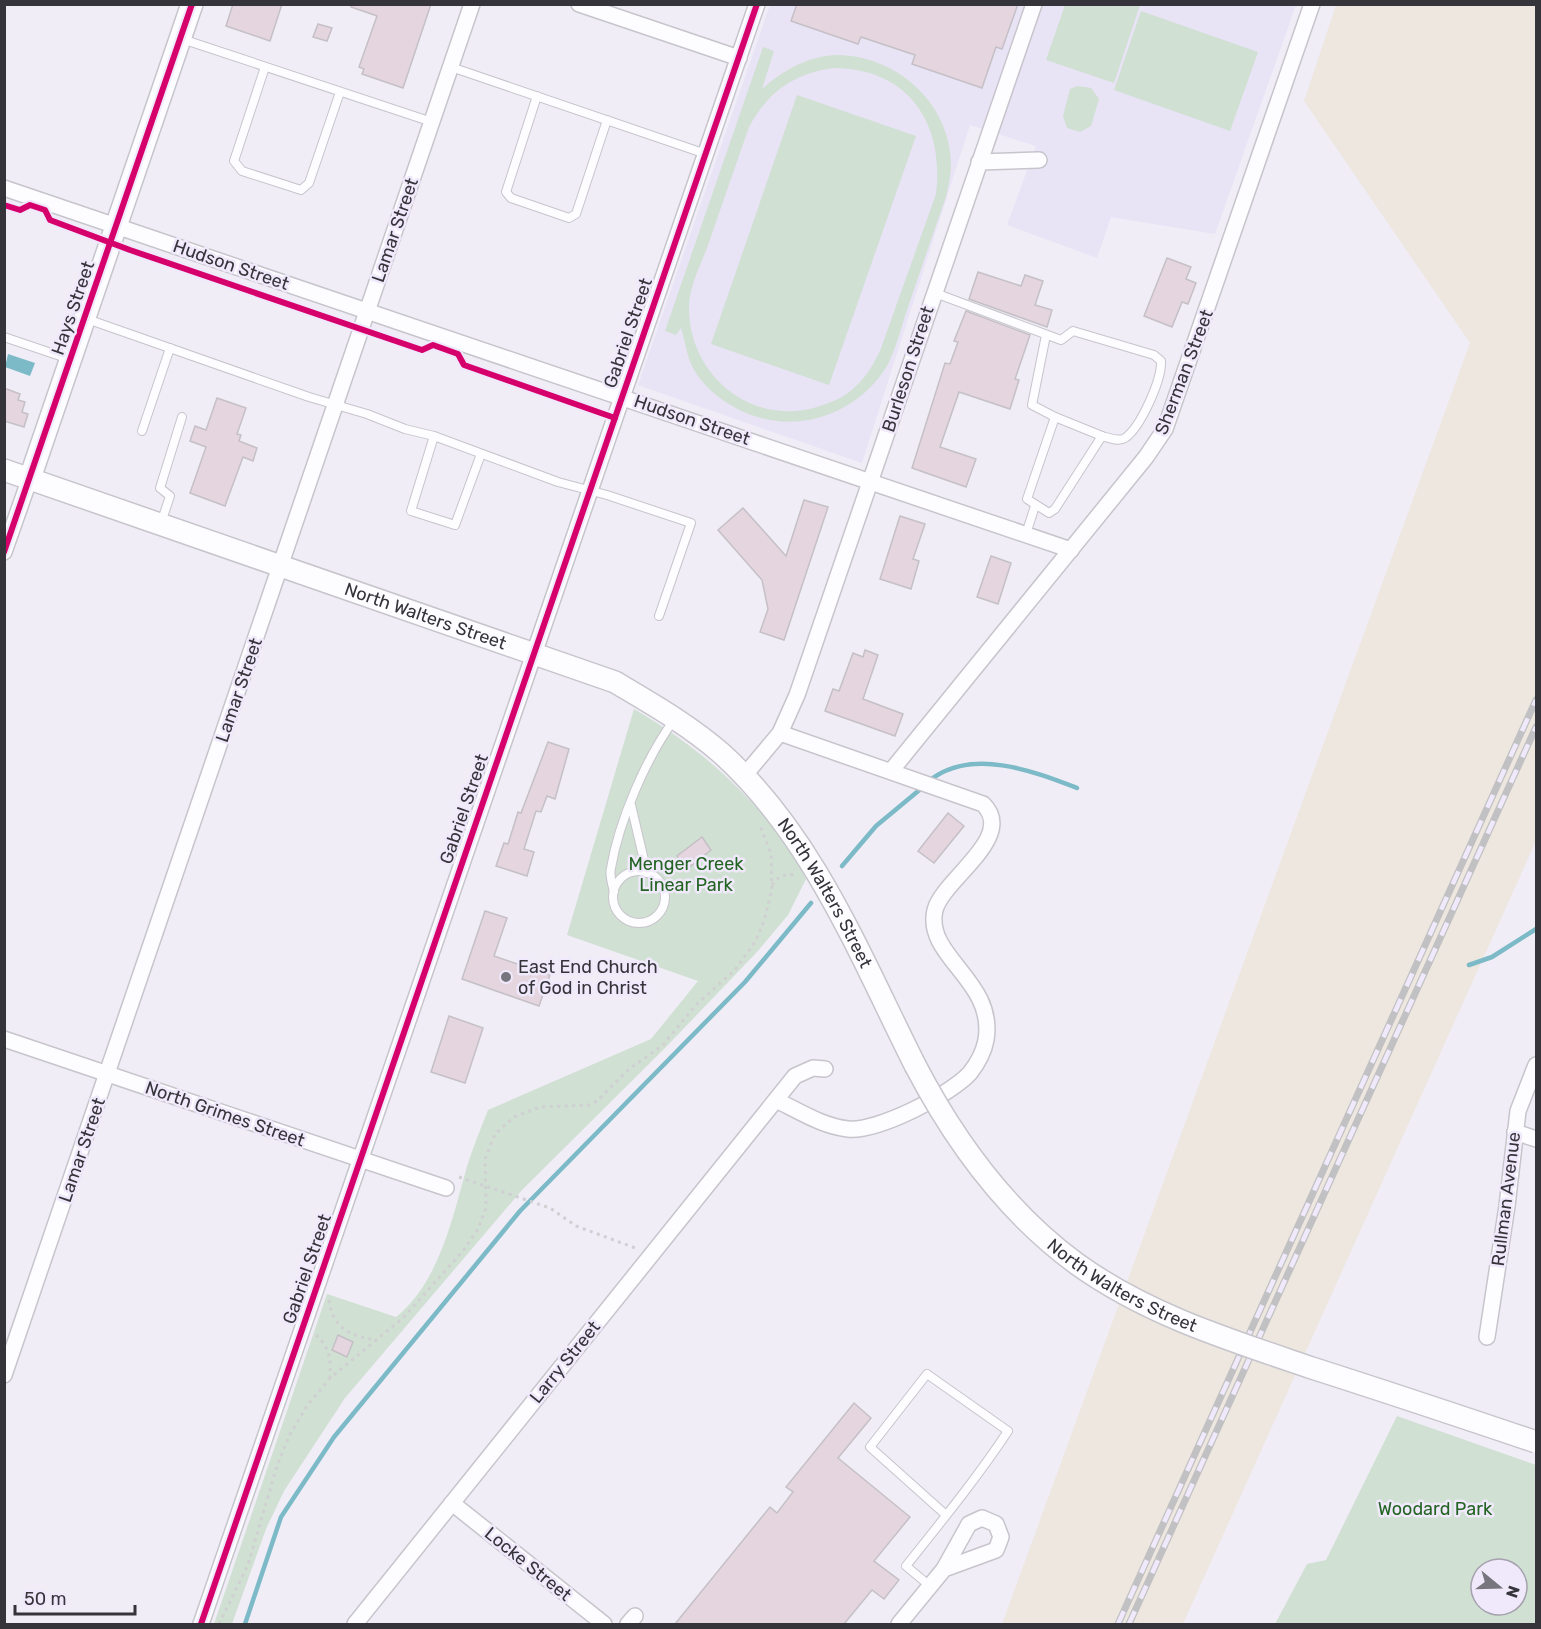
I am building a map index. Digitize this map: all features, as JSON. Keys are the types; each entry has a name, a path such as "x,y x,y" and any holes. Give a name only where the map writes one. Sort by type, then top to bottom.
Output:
{"main road":[{"name":"Hays Street","path":"30,478 192,4"},
{"name":"North Walters Street","path":"4,470 615,682 674,718 721,753 780,815 823,883 940,1113 987,1179 1047,1239 1077,1264 1119,1291 1147,1306 1223,1339 1536,1442"}],"street":[{"name":"Lamar Street","path":"4,1375 472,4"},
{"path":"579,4 739,58"},
{"name":"Gabriel Street","path":"201,1624 757,4"},
{"name":"Burleson Street","path":"744,776 780,733 797,695 1034,4"},
{"name":"Sherman Street","path":"891,771 1146,457 1165,429 1211,303 1312,4"},
{"path":"979,162 1039,160"},
{"name":"Hudson Street","path":"4,188 871,480 1071,550"},
{"name":"Hays Street","path":"4,552 30,478"},
{"path":"776,1100 824,1124 861,1129 878,1125 947,1091 970,1072 980,1058 987,1038 986,1017 982,1002 968,977 937,940 933,925 940,898 989,838 992,818 983,804 780,733"},
{"name":"North Grimes Street","path":"4,1039 446,1188"},
{"name":"Rullman Avenue","path":"1486,1337 1508,1206 1518,1112 1536,1065"},
{"name":"Larry Street","path":"355,1624 795,1076 813,1068 825,1069"},
{"path":"1515,1132 1536,1139"},
{"name":"Locke Street","path":"452,1503 604,1624"},
{"path":"899,1624 944,1569"}],"lane":[{"path":"181,39 432,122"},
{"path":"265,67 234,161 242,171 301,190 309,183 340,92"},
{"path":"451,67 706,154"},
{"path":"537,96 506,192 511,198 568,218 576,214 607,120"},
{"path":"933,293 1061,340 1073,331 1154,355 1161,361 1148,405 1125,438 1117,440 1102,436 1032,405 1046,335"},
{"path":"86,318 405,429 434,436 589,491 608,495 691,524 659,616"},
{"path":"4,337 71,360"},
{"path":"142,431 170,348"},
{"path":"161,525 170,496 160,488 182,417"},
{"path":"1055,417 1027,499 1035,506 1052,512 1102,436"},
{"path":"434,436 411,511 455,525 482,454"},
{"path":"1026,534 1035,506"},
{"path":"614,891 623,877 639,871 647,873 660,883 664,899 662,908 651,920 634,923 626,920 615,908 610,870 631,804 655,745 674,718"},
{"path":"631,804 647,873"},
{"path":"930,1586 906,1566 946,1515 1008,1431 927,1374 870,1447 946,1515"}],"path":[{"path":"219,1624 248,1565 277,1466 289,1436 307,1406 330,1378 403,1318 463,1251 483,1217 486,1186 485,1159 489,1144 495,1134 514,1117 540,1107 590,1105 597,1101 628,1070 663,1045 696,1005 735,970 755,942 764,921 771,885 771,854 756,816"},
{"path":"771,885 785,874 801,875"},
{"path":"459,1177 550,1208 576,1226 640,1249"},
{"path":"328,1296 337,1324 350,1334 377,1340"},
{"path":"316,1335 327,1346 330,1355 330,1378"}],"shaded area":[{"path":"770,5 1296,5 1215,234 1111,217 1097,258 1007,225 1036,146 970,125 862,463 638,385"},
{"path":"1336,5 1536,5 1536,841 1183,1624 1002,1624 1470,343 1304,101"}],"green space":[{"path":"1065,5 1140,5 1114,83 1046,60"},
{"path":"1141,11 1258,52 1230,131 1114,90"},
{"path":"763,47 774,51 762,89 788,70 808,60 841,55 863,58 884,65 903,76 919,90 933,106 943,125 949,146 951,169 949,183 893,353 887,366 863,394 848,405 815,419 779,421 761,418 728,404 709,389 694,370 681,328 676,335 665,331","holes":["833,68 859,71 882,78 901,89 916,104 927,123 934,144 937,168 936,194 880,351 864,378 843,396 817,407 792,411 769,409 747,402 711,373 699,353 691,330 689,305 691,291 749,127 756,115 773,95 794,80"]},
{"path":"1077,86 1091,88 1099,99 1091,126 1080,132 1067,128 1063,116 1070,89"},
{"path":"797,95 916,136 829,385 711,344"},
{"name":"Menger Creek Linear Park","path":"634,709 685,742 732,782 773,828 806,879 788,915 757,952 665,1048 522,1190 345,1398 284,1491 266,1529 232,1624 214,1624 327,1294 396,1317 424,1285 434,1267 488,1110 651,1039 698,981 567,935"},
{"name":"Woodard Park","path":"1397,1416 1536,1465 1536,1624 1275,1624 1307,1564 1326,1560"}],"water":[{"path":"8,354 35,363 30,376 5,367"}],"building":[{"path":"233,4 282,4 270,41 226,26"},
{"path":"351,4 431,4 403,88 362,74 364,69 359,67 377,16 351,7"},
{"path":"797,4 1018,4 1002,49 996,47 982,88 912,64 915,55 861,37 858,44 791,21"},
{"path":"318,24 332,28 327,41 313,37"},
{"path":"1167,258 1191,267 1186,279 1196,283 1188,304 1182,302 1172,327 1144,316"},
{"path":"978,272 1021,286 1025,275 1043,281 1035,305 1052,310 1047,327 969,299"},
{"path":"966,311 1030,335 1015,379 1019,380 1010,409 959,392 940,447 976,459 966,487 912,468 945,363 950,364 958,342 954,341"},
{"path":"4,388 20,394 18,400 25,402 22,412 28,414 24,427 4,421"},
{"path":"217,398 246,408 237,434 241,435 239,441 257,448 253,461 243,457 225,506 190,493 206,447 190,441 195,426 206,430"},
{"path":"804,500 828,507 784,640 760,632 768,609 762,580 718,530 743,508 786,556"},
{"path":"900,516 925,524 913,559 919,561 911,589 880,579"},
{"path":"991,556 1011,563 998,604 977,597"},
{"path":"865,650 878,655 863,699 903,714 895,736 825,711 833,689 839,691 853,653 863,657"},
{"path":"548,742 569,749 555,799 547,796 541,812 536,811 524,849 534,852 527,876 496,866 504,843 508,844 518,812 521,813"},
{"path":"948,813 964,826 934,863 918,851"},
{"path":"702,837 711,850 687,869 677,856"},
{"name":"East End Church of God in Christ","path":"485,911 507,918 494,956 550,975 539,1006 462,979"},
{"path":"449,1016 483,1028 465,1083 431,1072"},
{"path":"338,1335 353,1342 347,1357 332,1350"},
{"path":"854,1403 871,1418 838,1458 910,1517 874,1561 899,1580 884,1599 872,1590 844,1624 675,1624 770,1507 777,1513 793,1492 786,1487"}],"waterway":[{"path":"929,781 946,771 964,765 983,764 1022,769 1077,788"},
{"path":"842,866 876,826 923,787"},
{"path":"245,1624 281,1517 334,1437 520,1211 745,982 811,903"},
{"path":"1469,965 1492,957 1536,929"}],"railway":[{"path":"1118,1624 1536,700"},
{"path":"1129,1624 1536,727"}],"cycle path":[{"path":"4,552 192,4"},
{"path":"201,1624 757,4"},
{"path":"4,205 20,210 30,205 45,210 50,220 130,250 422,350 433,345 458,354 464,365 615,418"}],"place":[{"name":"East End Church of God in Christ","path":"506,977"}]}
